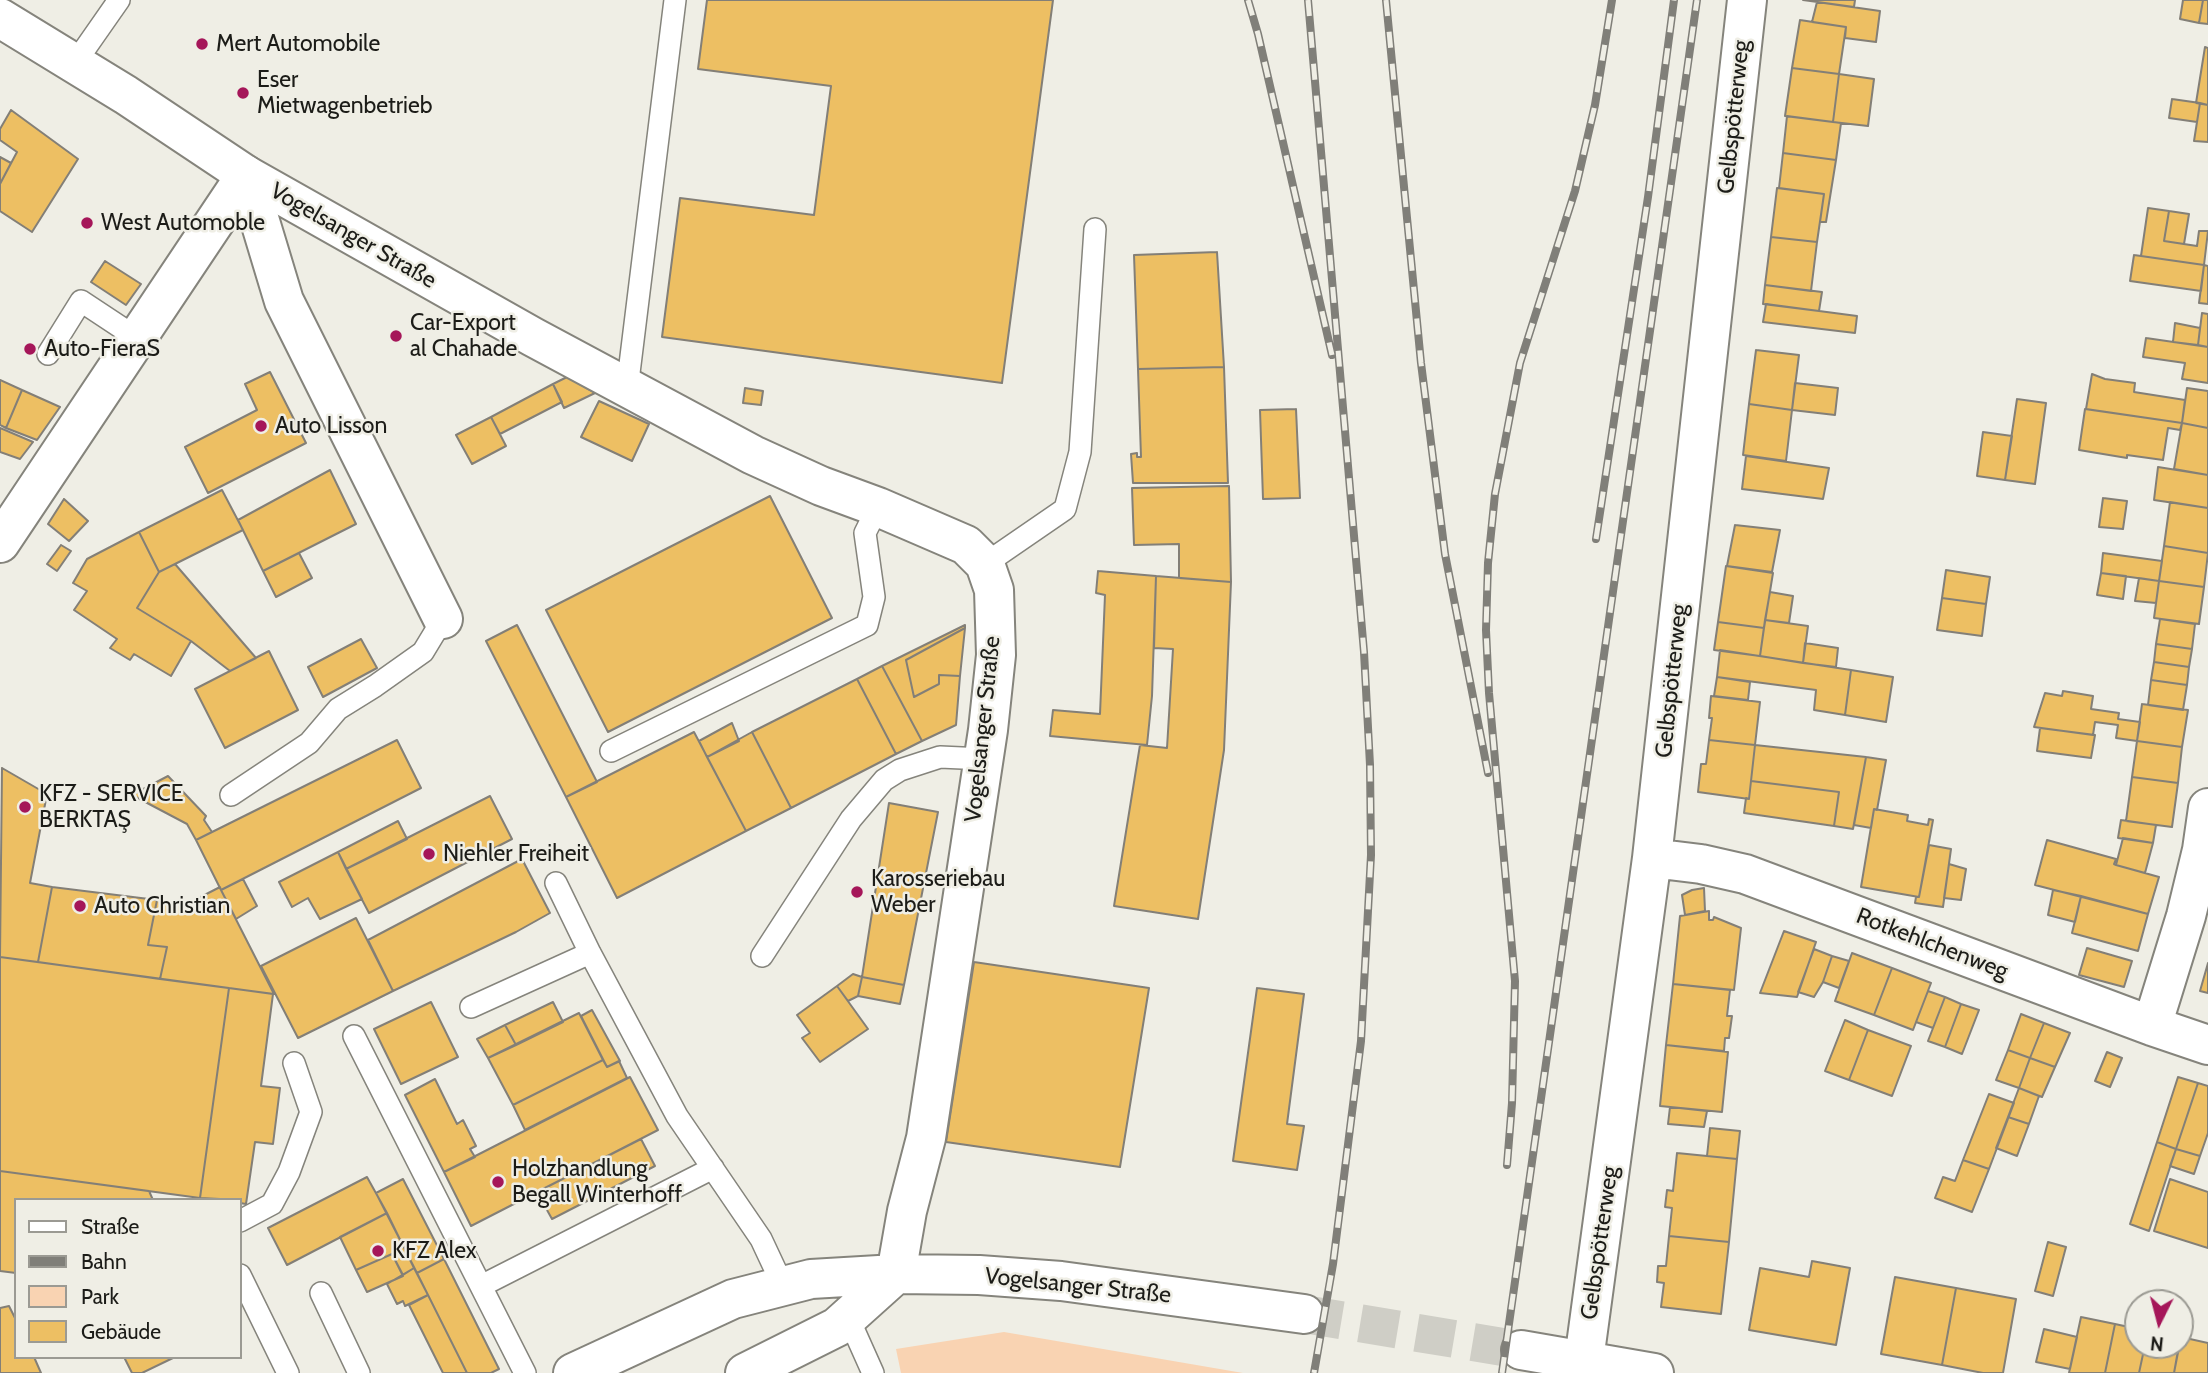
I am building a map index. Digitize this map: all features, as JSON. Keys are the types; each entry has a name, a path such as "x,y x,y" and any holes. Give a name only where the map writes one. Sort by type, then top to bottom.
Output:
{"street":[{"name":"Gelbspötterweg","path":"1584,1360 1652,858 1747,0"},
{"name":"Vogelsanger Straße","path":"0,18 75,63 246,174 377,250 627,388 753,455 966,545 985,564 994,590 996,655 984,759 926,1138 907,1211 896,1274 979,1275 1061,1281 1304,1314"},
{"name":"Vogelsanger Straße","path":"0,543 246,174"},
{"name":"Vogelsanger Straße","path":"246,174 284,301 443,619"},
{"path":"2152,1026 2186,916 2202,850 2208,808"},
{"name":"Rotkehlchenweg","path":"1652,858 1702,864 1745,874 2208,1045"},
{"path":"573,1373 733,1299 811,1279 896,1274"},
{"path":"745,1373 837,1327 896,1274"},
{"path":"1521,1350 1654,1373"}],"lane":[{"path":"75,63 119,0"},
{"path":"627,388 675,0"},
{"path":"985,564 1065,509 1080,452 1095,229"},
{"path":"48,354 81,302 137,338"},
{"path":"611,751 867,625 874,597 865,533 878,507"},
{"path":"231,795 309,743 338,709 375,687 423,652 443,619"},
{"path":"762,956 851,819 884,780 900,770 940,757 984,759"},
{"path":"556,883 677,1116 761,1239 783,1286"},
{"path":"471,1006 590,953"},
{"path":"354,1036 525,1373"},
{"path":"242,1221 272,1204 289,1172 311,1112 294,1063"},
{"path":"481,1286 713,1168"},
{"path":"242,1280 288,1373"},
{"path":"321,1293 359,1373"},
{"path":"848,1317 873,1373"}],"green space":[{"path":"1004,1332 1243,1373 901,1373 896,1349"}],"building":[{"path":"707,0 1053,0 1002,383 662,337 680,198 814,215 831,86 698,69"},
{"path":"1803,0 1855,0 1854,7"},
{"path":"2183,0 2203,0 2199,23 2180,19"},
{"path":"2203,0 2208,0 2208,24 2199,23"},
{"path":"1817,2 1880,11 1876,42 1845,38 1846,27 1812,22"},
{"path":"1800,20 1846,27 1839,74 1792,68"},
{"path":"2205,47 2208,48 2208,105 2196,103"},
{"path":"1792,68 1839,74 1833,122 1785,116"},
{"path":"1839,74 1874,79 1868,126 1833,122"},
{"path":"2172,99 2200,103 2197,122 2169,118"},
{"path":"2200,103 2208,105 2208,142 2194,141"},
{"path":"11,110 78,159 32,232 0,211 0,184 17,152 0,140 0,129"},
{"path":"1787,116 1841,123 1836,160 1783,153"},
{"path":"1783,153 1836,160 1826,222 1820,222 1824,194 1779,188"},
{"path":"0,157 11,163 0,184"},
{"path":"1777,188 1824,194 1817,242 1771,237"},
{"path":"2148,208 2169,211 2164,241 2197,246 2199,231 2208,231 2204,265 2141,256"},
{"path":"2169,211 2189,214 2184,244 2164,241"},
{"path":"1771,237 1817,242 1811,291 1765,285"},
{"path":"1217,252 1224,367 1138,369 1134,255"},
{"path":"2134,255 2204,265 2201,291 2130,281"},
{"path":"105,261 141,284 126,305 91,282"},
{"path":"2204,265 2208,266 2208,304 2199,303"},
{"path":"1765,285 1822,292 1819,311 1763,304"},
{"path":"1766,304 1857,316 1855,333 1763,322"},
{"path":"2202,313 2208,314 2208,347 2198,345"},
{"path":"2175,323 2200,328 2198,345 2173,342"},
{"path":"2146,338 2208,347 2208,383 2182,379 2185,363 2143,357"},
{"path":"1756,350 1799,355 1792,410 1749,404"},
{"path":"1224,367 1228,483 1133,483 1131,454 1137,453 1137,457 1141,457 1138,369"},
{"name":"Auto Lisson","path":"270,372 306,443 208,493 185,447 257,410 245,384"},
{"path":"2092,374 2105,379 2135,383 2134,392 2185,400 2182,423 2086,409"},
{"path":"567,377 595,393 564,408 553,384"},
{"path":"0,380 22,390 6,428 0,425"},
{"path":"1795,383 1838,388 1835,415 1792,410"},
{"path":"553,384 562,402 500,434 491,417"},
{"path":"745,388 763,391 761,405 743,403"},
{"path":"2187,388 2208,391 2208,428 2182,423"},
{"path":"22,390 60,407 37,440 6,428"},
{"path":"2017,399 2046,403 2035,484 2005,480"},
{"path":"599,401 649,424 632,461 581,437"},
{"path":"1749,404 1792,410 1786,461 1743,455"},
{"path":"1296,409 1300,498 1263,499 1260,410"},
{"path":"2085,409 2182,423 2180,430 2168,428 2163,460 2127,455 2127,458 2079,450"},
{"path":"491,417 506,446 472,464 456,435"},
{"path":"2182,423 2208,428 2208,475 2174,469"},
{"path":"0,428 33,442 20,459 0,452"},
{"path":"1983,432 2012,436 2005,480 1977,476"},
{"path":"1746,456 1829,468 1823,499 1742,489"},
{"path":"2158,467 2208,475 2208,508 2154,500"},
{"path":"330,470 356,524 263,571 238,520"},
{"path":"1229,486 1231,582 1179,578 1179,544 1134,545 1132,488"},
{"path":"222,490 243,530 159,572 139,532"},
{"path":"770,496 832,618 608,732 546,610"},
{"path":"2103,498 2127,501 2123,529 2099,527"},
{"path":"64,499 88,521 69,541 48,524"},
{"path":"2170,502 2208,508 2208,553 2164,546"},
{"path":"1735,525 1780,530 1772,572 1727,566"},
{"path":"139,532 159,572 137,608 191,641 171,676 134,654 130,660 110,648 117,639 74,610 87,591 73,583 87,559"},
{"path":"61,545 71,551 57,571 47,564"},
{"path":"2164,546 2208,553 2204,587 2159,581"},
{"path":"299,553 312,578 276,597 263,571"},
{"path":"2103,553 2162,561 2159,581 2101,573"},
{"path":"175,564 256,658 230,671 191,641 137,608 159,572"},
{"path":"1726,566 1773,573 1764,628 1718,622"},
{"path":"1946,570 1990,577 1986,604 1942,598"},
{"path":"1098,571 1156,576 1152,696 1147,745 1050,736 1053,710 1100,714 1105,595 1096,593"},
{"path":"2101,573 2126,576 2123,599 2097,595"},
{"path":"1156,576 1231,582 1224,750 1198,919 1114,906 1140,745 1167,748 1173,649 1154,648"},
{"path":"2139,578 2159,581 2156,603 2135,601"},
{"path":"2159,581 2204,587 2199,624 2154,618"},
{"path":"1770,592 1793,596 1789,623 1765,620"},
{"path":"1942,598 1986,604 1982,636 1937,630"},
{"path":"2160,619 2195,624 2192,649 2156,644"},
{"path":"1765,620 1808,626 1803,663 1760,656"},
{"path":"1718,622 1764,628 1760,656 1714,650"},
{"path":"517,625 597,782 566,797 486,641"},
{"path":"965,625 965,628 906,660 914,697 939,684 939,675 960,676 956,725 922,741 882,666"},
{"path":"965,628 960,676 939,675 939,684 914,697 906,660"},
{"path":"361,639 377,668 323,697 308,667"},
{"path":"1805,643 1838,648 1836,667 1803,663"},
{"path":"2156,644 2192,649 2189,667 2154,662"},
{"path":"1720,650 1851,670 1845,715 1814,710 1816,690 1717,677"},
{"path":"269,651 298,710 225,748 195,689"},
{"path":"2154,662 2189,667 2187,685 2151,680"},
{"path":"882,666 922,741 896,754 857,679"},
{"path":"1851,670 1893,677 1886,722 1845,715"},
{"path":"1717,677 1750,682 1748,700 1714,696"},
{"path":"857,679 896,754 791,808 752,732"},
{"path":"2151,680 2187,685 2183,710 2148,705"},
{"path":"2063,691 2093,696 2091,709 2119,713 2118,719 2140,722 2137,741 2116,738 2118,725 2095,722 2093,735 2034,727 2045,693 2062,696"},
{"path":"1711,696 1760,702 1755,745 1709,740"},
{"path":"2142,704 2188,710 2182,747 2137,741"},
{"path":"732,723 739,741 707,757 699,741"},
{"path":"2040,728 2095,735 2091,758 2037,751"},
{"path":"694,732 746,831 617,898 566,797"},
{"path":"752,732 791,808 746,831 707,757"},
{"path":"397,740 421,788 221,890 196,840"},
{"path":"1709,740 1755,745 1749,799 1698,792 1701,764 1706,764"},
{"path":"2137,741 2182,747 2178,783 2132,777"},
{"path":"1755,745 1866,757 1853,829 1834,826 1839,792 1751,781"},
{"path":"1866,757 1886,760 1871,828 1854,825"},
{"path":"2,768 47,794 30,883 52,887 38,962 0,957"},
{"path":"168,776 206,816 204,820 212,832 196,840 187,824 132,795"},
{"path":"2132,777 2178,783 2172,827 2126,821"},
{"path":"1751,781 1839,792 1834,826 1744,813"},
{"name":"Niehler Freiheit","path":"490,796 512,839 369,913 346,869"},
{"path":"889,803 938,812 904,985 862,977"},
{"path":"1874,809 1908,815 1907,821 1928,825 1929,819 1933,820 1919,897 1861,887"},
{"path":"2121,820 2156,825 2153,843 2118,838"},
{"path":"398,821 407,839 346,869 338,852"},
{"path":"2123,838 2153,843 2145,873 2116,865"},
{"path":"2047,840 2116,859 2116,865 2159,877 2148,914 2035,885"},
{"path":"1929,845 1951,849 1943,907 1915,903 1916,897 1919,897"},
{"path":"338,852 362,899 320,919 308,898 292,907 279,882"},
{"path":"522,859 550,913 393,991 368,940"},
{"path":"1949,864 1966,869 1961,900 1944,898"},
{"path":"243,879 257,906 236,919 221,890"},
{"path":"52,887 157,900 148,945 167,947 160,979 38,962"},
{"path":"220,887 274,994 160,979 167,947 148,945 157,900 187,904"},
{"path":"1704,888 1705,911 1685,915 1682,895"},
{"path":"2053,890 2081,896 2075,922 2048,915"},
{"path":"2081,896 2148,914 2138,951 2072,933"},
{"path":"1709,911 1709,920 1714,917 1741,928 1734,990 1673,984 1680,916"},
{"path":"356,918 393,991 298,1038 261,966"},
{"path":"1784,931 1816,942 1797,997 1760,993"},
{"path":"2087,948 2132,961 2124,987 2079,975"},
{"path":"1814,949 1832,956 1823,982 1814,997 1798,992"},
{"path":"1852,953 1892,968 1874,1015 1835,1001"},
{"path":"1832,956 1849,961 1839,988 1823,982"},
{"path":"0,957 229,988 200,1198 0,1171"},
{"path":"974,962 1149,988 1120,1167 946,1142"},
{"path":"2208,963 2208,993 2200,991"},
{"path":"1892,968 1931,983 1913,1030 1874,1015"},
{"path":"853,974 862,977 858,996 848,1001 837,986"},
{"path":"862,977 904,985 900,1004 858,996"},
{"path":"1673,984 1730,990 1727,1016 1732,1016 1724,1051 1666,1045"},
{"path":"837,986 868,1029 820,1062 802,1038 810,1033 797,1015"},
{"path":"229,988 273,994 261,1086 280,1088 273,1144 255,1142 246,1204 242,1203 242,1198 200,1198"},
{"path":"1257,988 1304,994 1287,1124 1304,1126 1297,1170 1233,1161"},
{"path":"1928,991 1945,997 1933,1028 1916,1022"},
{"path":"1945,997 1961,1004 1945,1047 1928,1041"},
{"path":"431,1002 458,1057 401,1084 374,1029"},
{"path":"553,1002 563,1022 516,1045 505,1025"},
{"path":"1961,1004 1979,1010 1962,1054 1945,1047"},
{"path":"592,1010 620,1061 607,1067 581,1016"},
{"path":"579,1013 603,1060 513,1105 488,1058"},
{"path":"2021,1014 2044,1023 2030,1058 2008,1050"},
{"path":"1845,1020 1868,1030 1849,1080 1825,1071"},
{"path":"2044,1023 2070,1033 2055,1067 2030,1058"},
{"path":"505,1025 516,1045 488,1058 477,1039"},
{"path":"1868,1030 1911,1046 1892,1096 1849,1080"},
{"path":"1666,1045 1728,1052 1722,1112 1660,1106"},
{"path":"2008,1050 2030,1058 2019,1088 1996,1080"},
{"path":"2107,1052 2122,1058 2110,1087 2095,1081"},
{"path":"2030,1058 2055,1067 2042,1097 2019,1088"},
{"path":"603,1060 607,1067 619,1061 627,1078 525,1130 513,1105"},
{"path":"630,1077 658,1130 471,1226 444,1172"},
{"path":"2178,1077 2198,1083 2176,1149 2157,1142"},
{"path":"435,1079 457,1124 463,1120 476,1146 470,1149 475,1157 444,1172 405,1095"},
{"path":"2198,1083 2208,1086 2208,1133 2200,1156 2176,1149"},
{"path":"2019,1088 2039,1096 2029,1124 2008,1117"},
{"path":"1989,1094 2014,1103 1989,1169 1963,1160"},
{"path":"1670,1107 1707,1111 1704,1127 1668,1124"},
{"path":"2008,1117 2029,1124 2017,1156 1996,1148"},
{"path":"1710,1128 1740,1131 1737,1159 1707,1156"},
{"path":"641,1139 655,1166 552,1219 537,1192"},
{"path":"2157,1142 2176,1149 2149,1231 2130,1224"},
{"path":"2176,1149 2200,1156 2194,1174 2170,1166"},
{"path":"1677,1153 1737,1159 1729,1242 1669,1236 1672,1208 1665,1207 1667,1190 1673,1191"},
{"path":"1963,1160 1989,1169 1972,1212 1935,1198 1943,1177 1955,1181"},
{"path":"0,1171 149,1191 152,1198 14,1198 14,1273 0,1271"},
{"path":"367,1177 387,1213 287,1265 268,1228"},
{"path":"403,1179 444,1259 417,1273 376,1193"},
{"path":"2170,1179 2208,1192 2208,1248 2154,1231"},
{"path":"387,1213 414,1268 403,1275 392,1254 356,1270 340,1237"},
{"path":"1669,1236 1729,1242 1721,1314 1661,1307 1664,1283 1657,1282 1658,1266 1666,1266"},
{"path":"2048,1242 2066,1247 2053,1296 2035,1291"},
{"path":"392,1254 403,1276 367,1292 356,1270"},
{"path":"444,1259 499,1369 491,1373 467,1373 417,1273"},
{"path":"1812,1261 1850,1268 1836,1345 1749,1330 1760,1268 1809,1277"},
{"path":"414,1268 428,1295 405,1306 403,1301 397,1304 387,1284"},
{"path":"1895,1277 1956,1288 1942,1365 1881,1354"},
{"path":"1956,1288 2016,1299 2003,1373 1983,1373 1942,1365"},
{"path":"428,1295 467,1373 443,1373 409,1305"},
{"path":"9,1306 14,1316 14,1359 35,1359 41,1373 0,1373 0,1308"},
{"path":"2081,1317 2115,1324 2105,1373 2069,1373"},
{"path":"2115,1324 2124,1326 2124,1359 2142,1359 2139,1373 2105,1373"},
{"path":"2044,1329 2077,1337 2070,1369 2036,1362"},
{"path":"2194,1340 2208,1343 2208,1373 2174,1373 2177,1359 2194,1359"},
{"path":"125,1359 171,1359 142,1373 132,1373"},
{"path":"2142,1359 2176,1359 2174,1373 2139,1373"}],"tunnel":[{"path":"1304,1314 1521,1350"}],"railway":[{"path":"1248,0 1332,355"},
{"path":"1308,0 1364,652 1370,765 1371,855 1361,1041 1333,1264 1314,1373"},
{"path":"1386,0 1421,363 1445,554 1488,773"},
{"path":"1507,1165 1512,1103 1515,981 1489,693 1486,630 1488,563 1495,494 1520,363 1575,191 1595,105 1612,0"},
{"path":"1596,539 1648,197 1674,0"},
{"path":"1502,1373 1697,0"}],"place":[{"name":"Mert Automobile","path":"202,44"},
{"name":"Eser Mietwagenbetrieb","path":"243,93"},
{"name":"West Automoble","path":"87,223"},
{"name":"Car-Export al Chahade","path":"396,336"},
{"name":"Auto-FieraS","path":"30,349"},
{"name":"Auto Lisson","path":"261,426"},
{"name":"KFZ - SERVICE BERKTAŞ","path":"25,807"},
{"name":"Niehler Freiheit","path":"429,854"},
{"name":"Karosseriebau Weber","path":"857,892"},
{"name":"Auto Christian","path":"80,906"},
{"name":"Holzhandlung Begall Winterhoff","path":"498,1182"},
{"name":"KFZ Alex","path":"378,1251"}]}
